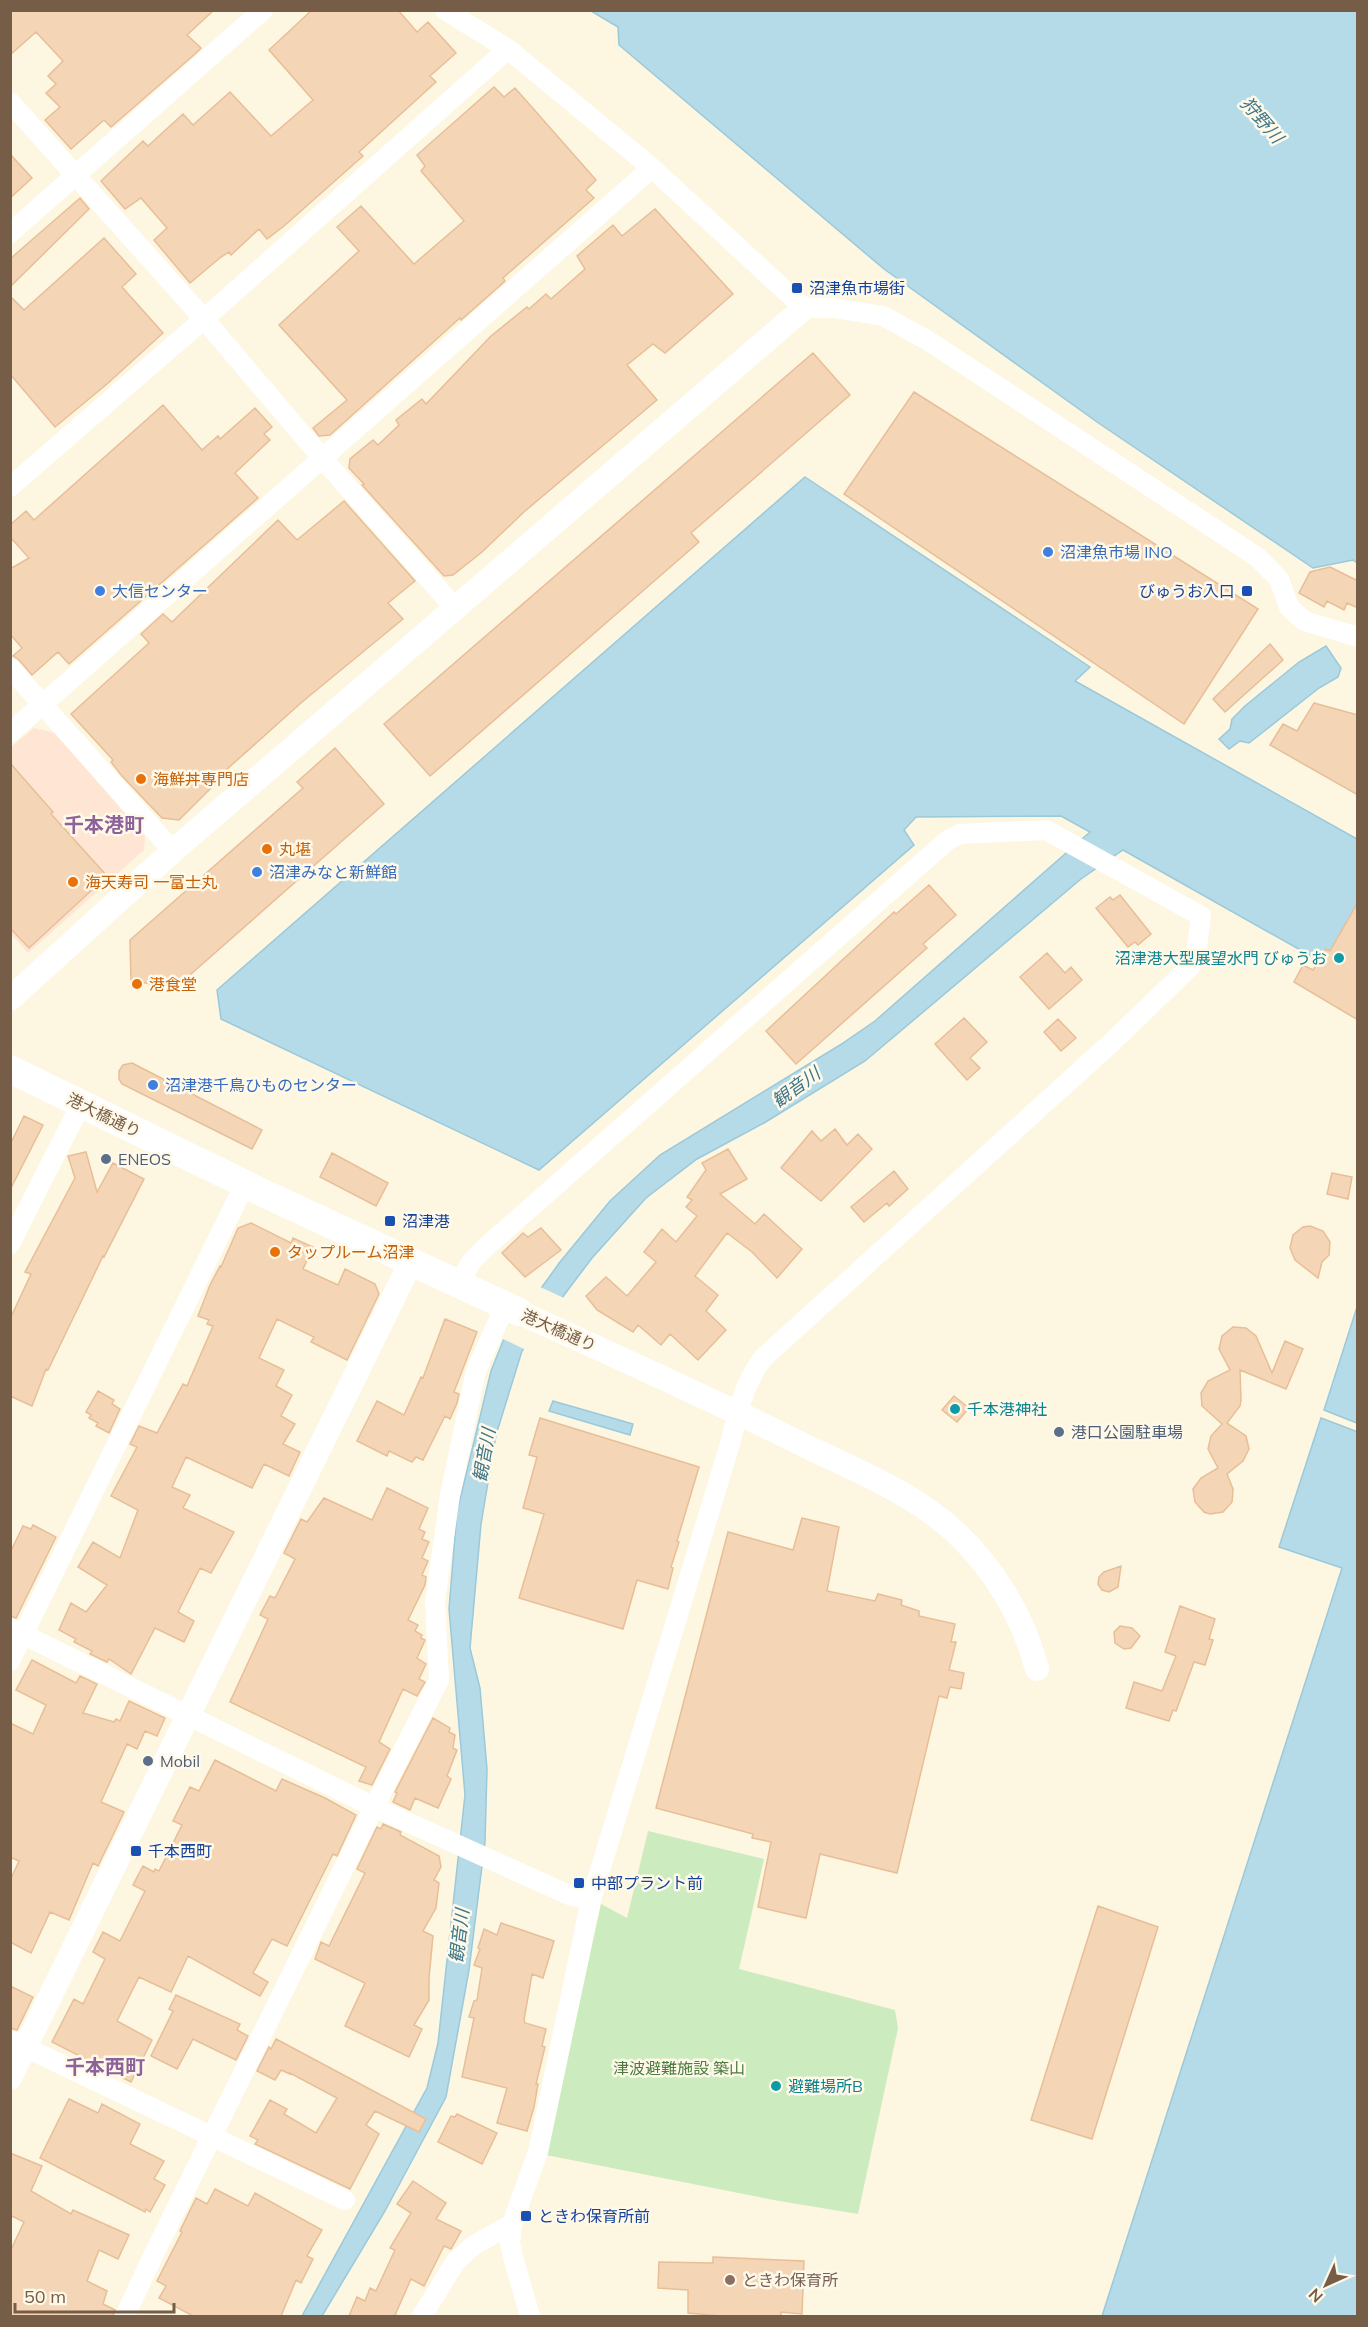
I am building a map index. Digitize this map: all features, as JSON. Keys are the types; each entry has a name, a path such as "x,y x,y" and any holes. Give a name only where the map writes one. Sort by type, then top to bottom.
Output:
{"main road":[{"name":"港大橋通り","path":"10,1069 245,1184 512,1309"}],"street":[{"path":"10,233 263,10"},
{"path":"445,10 508,49 652,168 804,308"},
{"path":"10,487 204,319 508,49"},
{"path":"10,102 204,319 322,458 455,608"},
{"path":"10,733 652,168"},
{"path":"10,999 173,852 804,308 834,308 883,316 927,340 1257,557 1279,579 1289,607 1304,621 1358,637"},
{"path":"10,668 173,852"},
{"path":"459,1284 471,1262 479,1254 948,840 960,834 1046,830 1071,842 1123,875 1201,916 1196,954 1190,968 1111,1043 763,1359 753,1372 738,1412 591,1900 538,2152 512,2224 510,2242 530,2316"},
{"path":"10,1244 81,1104"},
{"path":"10,1661 17,1632 245,1184"},
{"path":"10,2078 18,2044 187,1716 411,1262"},
{"path":"125,2316 374,1807 439,1680 435,1602 450,1495 476,1371 512,1309"},
{"name":"港大橋通り","path":"512,1309 738,1412 873,1479 925,1508 952,1529 981,1558 1005,1594 1024,1629 1037,1669"},
{"path":"17,1632 374,1807 569,1895 591,1900"},
{"path":"18,2044 345,2200"},
{"path":"422,2316 456,2261 474,2245 512,2224"}],"shaded area":[{"path":"34,728 55,733 145,837 144,850 28,953 11,934 10,748"}],"green space":[{"name":"津波避難施設 築山","path":"648,1831 764,1859 739,1969 895,2010 898,2028 858,2214 779,2201 546,2155 601,1904 627,1918"}],"water":[{"name":"狩野川","path":"591,11 1357,11 1357,563 1353,560 1313,568 1097,422 884,269 619,45 618,27"},
{"name":"観音川","path":"805,477 1090,667 1075,681 1357,839 1357,982 1123,850 1081,879 865,1061 764,1123 697,1159 646,1198 592,1258 522,1351 496,1435 481,1524 470,1648 480,1688 487,1769 485,1842 469,1970 446,2097 385,2211 322,2316 302,2316 427,2088 438,2043 465,1795 449,1609 457,1512 491,1371 503,1341 560,1262 610,1201 660,1155 840,1045 875,1021 1090,832 1061,816 916,817 904,830 914,845 539,1170 221,1019 217,990"},
{"path":"1326,646 1341,668 1338,677 1319,688 1249,743 1240,741 1229,749 1219,739 1230,729 1232,719 1245,706 1299,662"},
{"path":"1357,1307 1358,1422 1357,1423 1324,1410"},
{"path":"553,1401 633,1424 630,1435 549,1411"},
{"path":"1321,1418 1358,1432 1357,2316 1102,2316 1342,1568 1279,1547"}],"pier":[{"path":"538,1286 564,1298 526,1350 501,1338"}],"building":[{"path":"10,10 214,10 187,35 201,48 195,54 111,127 104,120 71,149 45,120 60,107 46,93 56,84 48,76 63,61 36,32 10,55"},
{"path":"312,10 398,10 417,32 428,22 456,53 430,76 436,82 359,152 363,156 284,226 267,239 259,229 231,255 229,252 221,257 190,283 154,240 167,228 141,198 125,209 101,181 143,141 148,146 183,114 193,125 230,92 271,136 313,100 269,50"},
{"path":"494,87 504,97 515,88 596,180 586,190 594,198 503,278 505,281 461,320 460,318 330,435 319,436 313,428 347,400 279,325 359,251 337,227 361,206 414,264 464,221 421,171 425,166 417,155"},
{"path":"10,154 32,178 10,198"},
{"path":"80,198 89,209 10,287 10,259"},
{"path":"655,209 733,294 665,353 653,344 627,365 657,400 525,511 482,552 453,575 444,576 362,485 364,484 349,468 350,459 373,440 378,445 399,425 396,420 422,399 426,404 491,336 546,294 551,299 585,269 577,256 613,225 622,236"},
{"path":"104,238 136,274 122,287 163,333 55,427 10,374 10,296 24,310"},
{"path":"813,353 850,395 691,533 699,542 430,776 384,724"},
{"name":"沼津魚市場 INO","path":"914,392 1258,609 1184,724 844,494"},
{"path":"163,405 202,450 218,436 220,439 255,408 272,427 264,434 270,440 235,473 258,498 69,664 58,652 32,675 13,656 22,648 10,634 10,569 29,558 10,537 10,525 26,511 34,520"},
{"path":"344,501 415,581 388,603 403,619 302,702 217,778 219,780 179,820 162,818 122,776 111,762 113,760 71,714 149,643 141,634 163,614 172,622 278,520 297,540"},
{"path":"1330,567 1358,581 1358,608 1347,603 1344,610 1327,601 1324,607 1299,593 1310,572"},
{"path":"1270,644 1283,660 1225,712 1213,699"},
{"path":"1314,703 1358,715 1358,795 1270,745 1283,724 1297,731"},
{"name":"沼津みなと新鮮館","path":"335,748 384,804 174,989 131,980 130,940 303,788 297,782"},
{"path":"10,763 53,812 51,814 107,876 29,948 10,928"},
{"path":"929,885 956,915 923,944 927,948 796,1064 766,1031 894,912 896,914"},
{"path":"1120,895 1151,934 1138,945 1135,942 1128,947 1096,908 1110,897 1113,900"},
{"name":"沼津港大型展望水門 びゅうお","path":"1358,902 1358,1020 1294,982 1303,965 1313,970 1326,949 1330,951"},
{"path":"1047,953 1065,973 1071,967 1082,980 1049,1009 1020,977"},
{"path":"964,1018 987,1042 970,1058 980,1068 967,1080 935,1044"},
{"path":"1058,1019 1076,1038 1061,1051 1044,1032"},
{"path":"132,1063 262,1130 252,1149 122,1084 119,1071 123,1065"},
{"path":"24,1116 43,1125 10,1190 10,1145"},
{"path":"835,1129 847,1145 858,1134 872,1149 821,1201 781,1168 812,1131 821,1141"},
{"path":"728,1149 747,1179 720,1194 755,1224 764,1214 802,1249 777,1278 752,1252 727,1233 695,1276 718,1295 706,1311 726,1330 698,1360 670,1334 661,1345 638,1325 633,1332 597,1310 586,1296 606,1277 627,1296 656,1262 644,1252 662,1229 676,1242 697,1216 686,1207 692,1200 687,1197 706,1170 702,1163"},
{"path":"86,1152 97,1192 113,1163 144,1179 103,1256 48,1370 46,1369 32,1406 10,1396 10,1319 31,1274 25,1272 75,1178 68,1156"},
{"path":"332,1153 388,1183 376,1206 320,1177"},
{"path":"894,1171 908,1189 889,1206 887,1203 864,1222 851,1207"},
{"path":"1332,1173 1352,1177 1348,1199 1327,1194"},
{"path":"251,1223 291,1243 293,1238 313,1247 303,1269 338,1285 345,1269 375,1284 379,1294 347,1360 311,1342 314,1337 277,1319 259,1358 284,1370 276,1386 292,1395 281,1416 295,1424 283,1444 300,1452 289,1476 264,1464 252,1488 186,1457 172,1487 190,1495 183,1508 234,1532 211,1573 200,1568 178,1612 194,1621 184,1642 155,1628 131,1674 109,1659 107,1662 90,1654 92,1651 74,1642 76,1639 59,1630 71,1603 86,1612 107,1585 78,1567 93,1542 120,1558 138,1510 111,1496 137,1447 130,1444 139,1426 157,1433 183,1384 187,1386 213,1326 207,1324 209,1320 198,1316 210,1285 221,1267 238,1228"},
{"path":"1310,1226 1323,1231 1330,1242 1329,1255 1322,1262 1318,1278 1295,1260 1290,1248 1293,1235 1303,1227"},
{"path":"541,1228 561,1250 525,1277 502,1253 523,1233 528,1237"},
{"path":"445,1319 477,1332 454,1392 459,1394 457,1403 450,1419 445,1416 423,1460 416,1457 412,1462 389,1451 387,1456 357,1441 377,1401 404,1415 421,1377 423,1378"},
{"path":"1233,1327 1246,1328 1256,1336 1272,1373 1285,1341 1303,1349 1286,1389 1240,1370 1240,1406 1227,1423 1246,1436 1249,1449 1243,1461 1227,1474 1233,1489 1232,1502 1223,1512 1210,1514 1204,1512 1195,1502 1193,1489 1201,1478 1218,1468 1208,1449 1211,1436 1222,1424 1202,1406 1201,1393 1208,1381 1230,1370 1219,1349 1222,1336"},
{"path":"98,1391 114,1400 112,1404 120,1409 109,1433 96,1426 98,1423 89,1418 91,1415 86,1412"},
{"name":"千本港神社","path":"954,1396 969,1408 957,1422 942,1410"},
{"path":"540,1418 699,1467 677,1541 679,1542 671,1567 673,1568 668,1589 637,1580 623,1629 519,1598 544,1514 523,1508 537,1457 529,1455"},
{"path":"387,1488 428,1508 419,1529 425,1532 422,1539 429,1542 422,1558 428,1561 422,1575 426,1577 425,1585 408,1620 418,1625 415,1631 425,1640 417,1658 426,1664 419,1679 425,1682 417,1696 403,1689 379,1742 390,1749 372,1785 359,1781 366,1767 230,1702 268,1619 260,1615 270,1596 275,1598 295,1559 284,1553 301,1519 307,1522 324,1498 372,1520"},
{"path":"802,1518 839,1527 827,1591 875,1601 878,1594 902,1600 901,1605 919,1611 919,1616 955,1624 951,1642 956,1642 949,1670 964,1673 961,1689 950,1687 947,1698 939,1696 897,1873 820,1854 806,1918 758,1907 771,1842 752,1838 753,1834 656,1808 728,1532 793,1550"},
{"path":"33,1525 56,1537 16,1618 10,1616 10,1553 23,1526 31,1529"},
{"path":"1121,1566 1118,1587 1109,1592 1102,1590 1098,1584 1099,1577 1104,1572"},
{"path":"1180,1606 1215,1619 1209,1639 1213,1640 1205,1665 1194,1662 1176,1711 1173,1710 1169,1721 1126,1708 1134,1682 1162,1691 1176,1656 1165,1652"},
{"path":"1120,1626 1132,1628 1140,1636 1131,1648 1124,1649 1115,1643 1114,1632"},
{"path":"32,1660 76,1683 80,1676 97,1684 83,1713 114,1722 116,1719 120,1721 129,1701 165,1718 157,1736 145,1731 137,1749 127,1744 101,1802 124,1812 98,1866 93,1863 69,1920 50,1912 31,1953 10,1942 10,1881 19,1861 10,1857 10,1723 33,1734 46,1705 16,1690"},
{"path":"433,1718 450,1728 449,1732 455,1735 453,1748 457,1750 447,1776 451,1779 438,1808 415,1798 410,1810 393,1802 397,1793 395,1792"},
{"path":"215,1760 276,1791 282,1779 356,1815 337,1856 333,1854 287,1946 272,1939 253,1973 268,1982 260,1996 188,1956 171,1992 139,1977 117,2021 152,2040 131,2082 52,2042 74,1999 83,2004 105,1959 93,1952 103,1932 120,1941 145,1891 133,1885 143,1866 154,1872 155,1869 159,1871 182,1825 173,1821 190,1787 199,1791"},
{"path":"383,1824 401,1832 400,1835 439,1856 441,1867 434,1880 439,1883 436,1908 423,1931 433,1936 429,2000 414,2025 422,2029 409,2057 345,2026 365,1983 315,1959 321,1942 329,1946 365,1873 357,1869 377,1827 381,1829"},
{"path":"1098,1906 1158,1927 1092,2139 1031,2120"},
{"path":"501,1923 554,1941 543,1978 532,1974 524,2020 525,2023 546,2029 534,2107 527,2131 497,2123 507,2088 462,2077 474,2018 469,2017 474,2001 477,2000 482,1968 474,1965 480,1949 478,1948 484,1929 497,1935"},
{"path":"10,1986 33,1997 17,2030 10,2028"},
{"path":"176,1995 240,2024 237,2030 248,2036 236,2060 193,2039 177,2069 151,2056 173,2011 169,2009"},
{"path":"276,2039 426,2119 419,2132 375,2111 366,2125 379,2134 350,2189 255,2144 258,2140 250,2136 270,2100 287,2109 284,2114 316,2133 337,2098 290,2073 281,2070 275,2080 257,2071 269,2047 271,2049"},
{"path":"69,2099 98,2113 102,2104 140,2124 130,2144 164,2161 154,2179 165,2185 150,2212 146,2209 145,2212 40,2158"},
{"path":"457,2114 497,2133 482,2164 438,2142 451,2116 455,2117"},
{"path":"10,2153 42,2166 31,2191 71,2214 73,2210 129,2235 118,2259 99,2250 87,2281 107,2291 103,2304 115,2310 113,2316 10,2316 10,2252 24,2222 10,2215"},
{"path":"413,2181 446,2203 436,2219 461,2231 451,2249 444,2246 424,2286 411,2279 395,2315 399,2316 349,2316 357,2297 365,2301 370,2288 376,2291 395,2250 390,2248 411,2213 397,2204"},
{"path":"215,2189 248,2206 255,2193 322,2230 307,2256 313,2259 301,2283 296,2280 281,2316 193,2316 159,2298 166,2286 157,2281 196,2198 207,2204"},
{"path":"713,2257 804,2261 802,2314 781,2312 781,2316 721,2316 688,2313 688,2290 658,2288 659,2262 713,2263"}],"place":[{"name":"沼津魚市場街","path":"797,288"},
{"name":"沼津魚市場 INO","path":"1048,552"},
{"name":"大信センター","path":"100,591"},
{"name":"びゅうお入口","path":"1247,591"},
{"name":"海鮮丼専門店","path":"141,779"},
{"name":"丸堪","path":"267,849"},
{"name":"沼津みなと新鮮館","path":"257,872"},
{"name":"海天寿司 一富士丸","path":"73,882"},
{"name":"沼津港大型展望水門 びゅうお","path":"1339,958"},
{"name":"港食堂","path":"137,984"},
{"name":"沼津港千鳥ひものセンター","path":"153,1085"},
{"name":"ENEOS","path":"106,1159"},
{"name":"沼津港","path":"390,1221"},
{"name":"タップルーム沼津","path":"275,1252"},
{"name":"千本港神社","path":"955,1409"},
{"name":"港口公園駐車場","path":"1059,1432"},
{"name":"Mobil","path":"148,1761"},
{"name":"千本西町","path":"136,1851"},
{"name":"中部プラント前","path":"579,1883"},
{"name":"避難場所B","path":"776,2086"},
{"name":"ときわ保育所前","path":"526,2216"},
{"name":"ときわ保育所","path":"730,2280"}],"district":[{"name":"千本港町","path":"104,824"},
{"name":"千本西町","path":"105,2066"}]}
